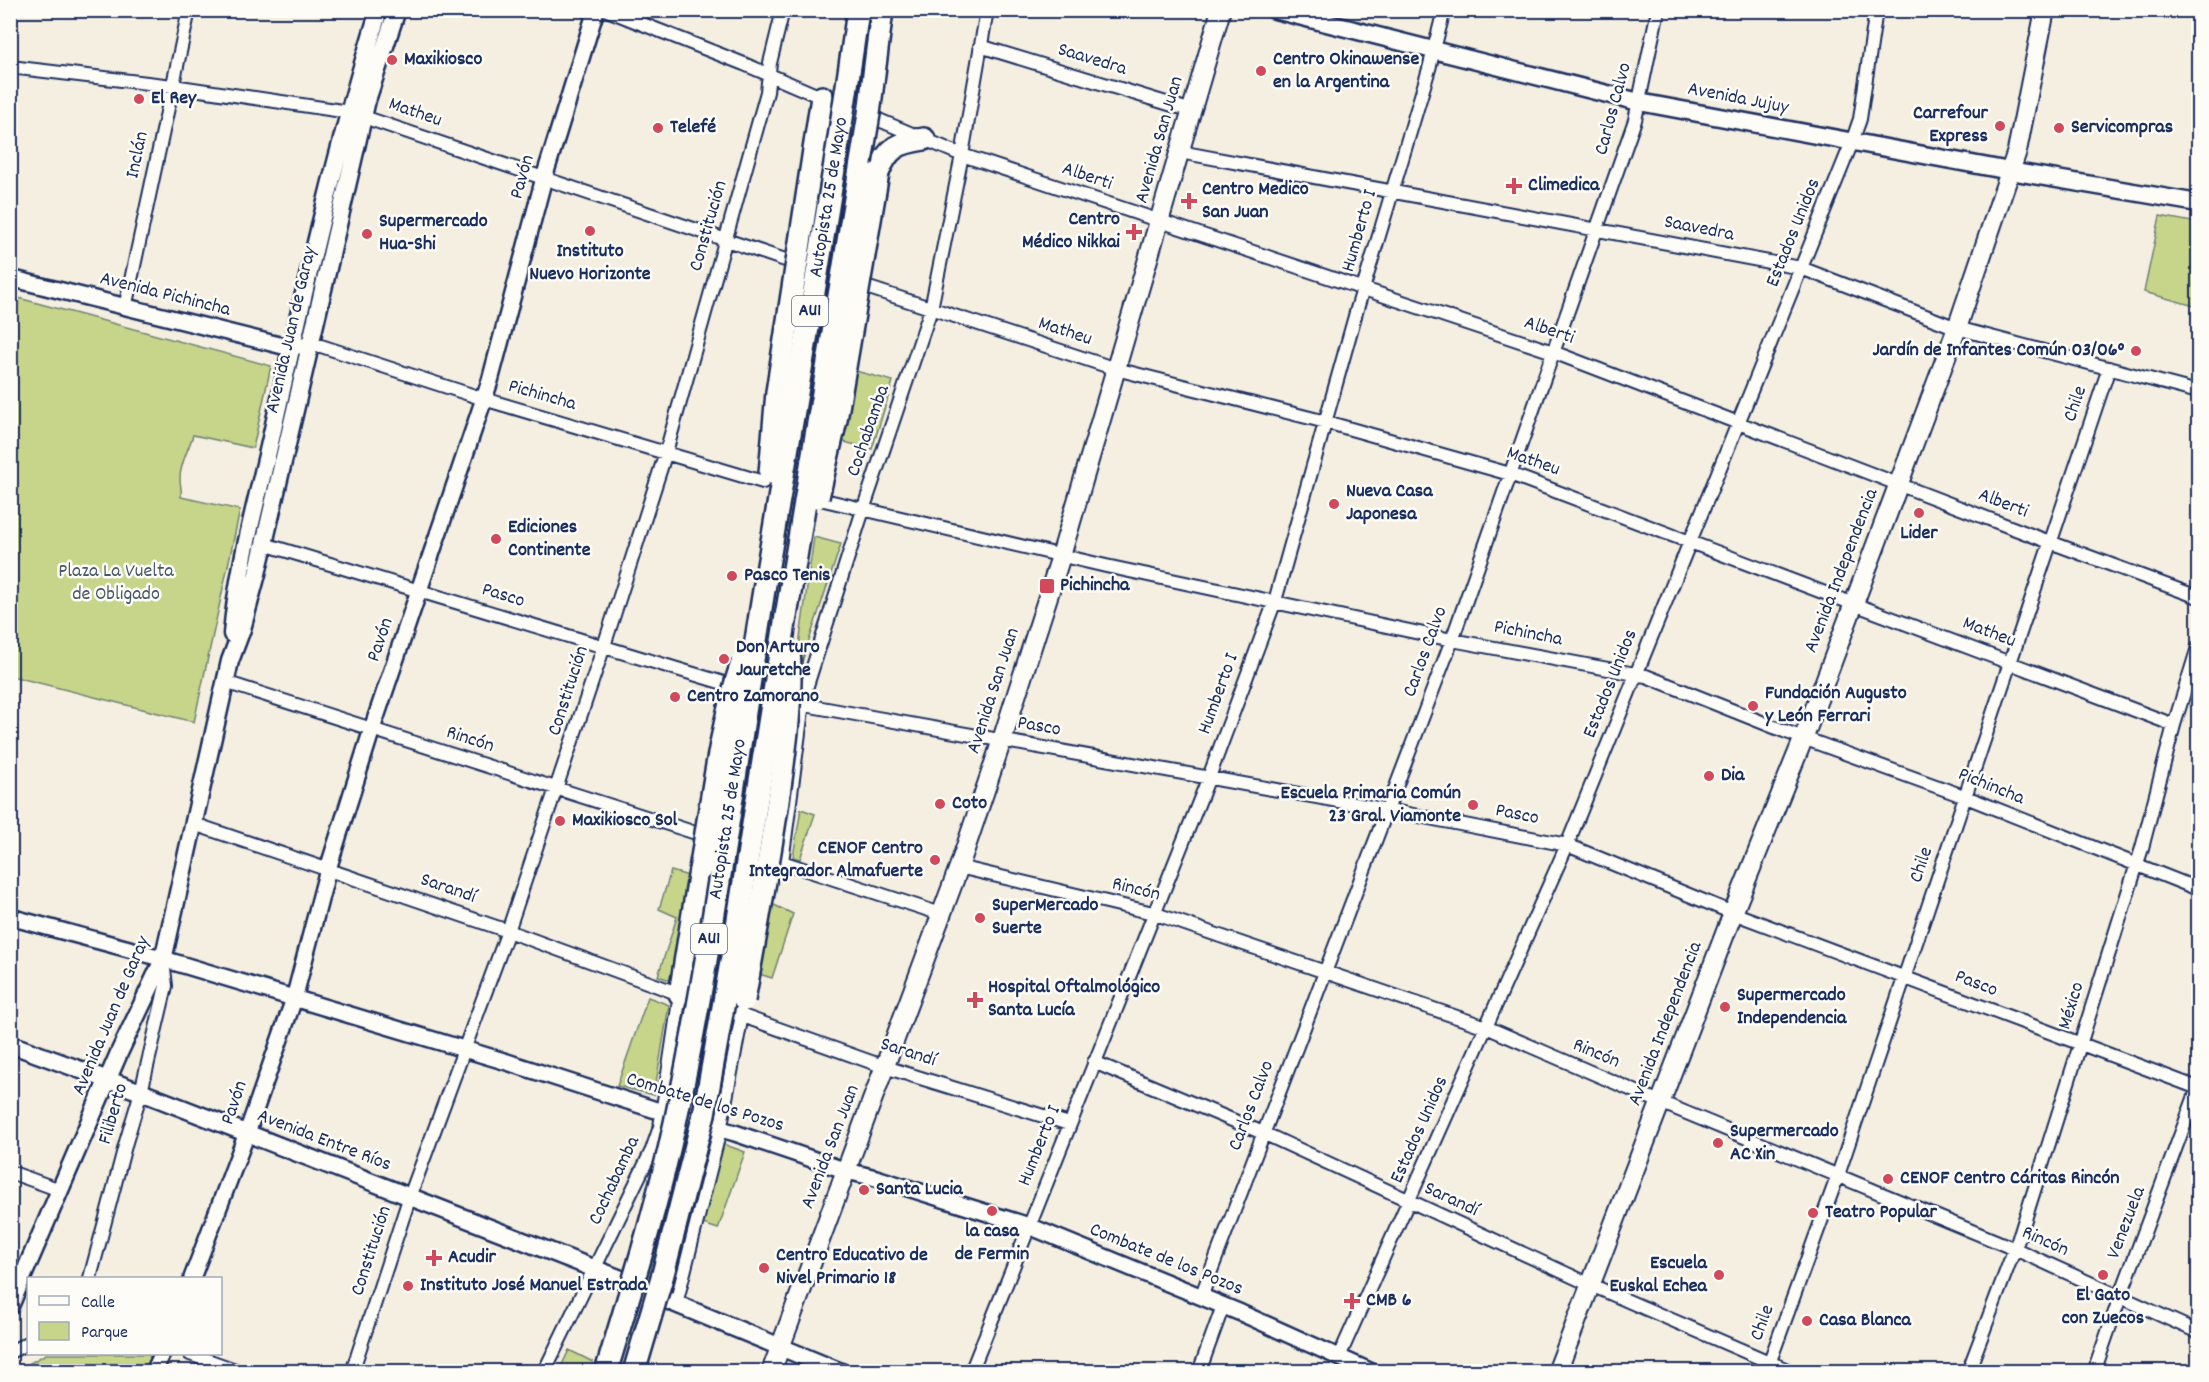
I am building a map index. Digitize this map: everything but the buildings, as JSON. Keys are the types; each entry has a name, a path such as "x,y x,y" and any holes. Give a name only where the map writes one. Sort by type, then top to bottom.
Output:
{"highway":[{"name":"Autopista 25 de Mayo","path":"606,1371 655,1204 674,1127 691,1042 845,102 858,10"},
{"name":"Autopista 25 de Mayo","path":"634,1371 663,1274 704,1114 735,940 869,114 882,10"},
{"path":"765,584 765,526 777,392 806,203 825,98"},
{"path":"791,587 830,453 878,173 886,158 899,144 924,139"},
{"path":"683,996 717,767 733,692 760,612"},
{"path":"741,1010 771,846 784,758 791,682 786,616"}],"main road":[{"name":"Avenida Juan de Garay","path":"10,1306 163,960 230,661 248,610 310,346 379,10"},
{"name":"Avenida Juan de Garay","path":"230,661 232,626 242,569 292,346 356,114 397,10"},
{"name":"Avenida San Juan","path":"771,1371 959,867 1002,740 1061,556 1221,10"},
{"name":"Avenida Jujuy","path":"1275,10 1639,102 2010,171 2199,203"},
{"name":"Avenida Independencia","path":"1557,1371 1733,913 1804,737 1957,328 2017,151 2044,10"},
{"name":"Avenida Entre Ríos","path":"10,1044 141,1092 596,1268 621,1280"},
{"path":"673,1302 841,1371"}],"street":[{"name":"Inclán","path":"125,308 189,10"},
{"name":"Pavón","path":"192,1277 247,1133 294,999 328,869 372,729 484,399 544,178 596,10"},
{"path":"606,10 825,98"},
{"name":"Constitución","path":"352,1371 410,1197 465,1051 558,788 666,453 767,92 783,10"},
{"name":"Cochabamba","path":"941,915 782,862 799,705 931,309 962,155 987,10"},
{"name":"Humberto I","path":"971,1371 1209,777 1275,601 1444,10"},
{"name":"Carlos Calvo","path":"1201,1297 1323,972 1388,810 1452,640 1635,120 1658,10"},
{"name":"Estados Unidos","path":"1339,1357 1567,845 1852,142 1860,119 1876,10"},
{"name":"Saavedra","path":"980,46 1192,111"},
{"name":"Matheu","path":"10,67 173,86 356,114 791,262"},
{"name":"Alberti","path":"879,120 962,155 1553,352 1737,424 2199,597"},
{"name":"Saavedra","path":"1180,152 1801,268 1957,328 2199,392"},
{"name":"Avenida Pichincha","path":"10,278 284,346 310,346"},
{"name":"Matheu","path":"863,286 1116,369 1326,422 1510,474 1690,540 2174,725"},
{"name":"Pichincha","path":"310,346 321,346 484,399 763,482"},
{"name":"Chile","path":"1768,1367 1838,1175 2109,368"},
{"name":"Pichincha","path":"824,500 1061,556 1452,640 1636,674 1664,682 1966,797 2199,889"},
{"name":"Pasco","path":"264,544 730,685"},
{"name":"México","path":"1968,1371 2015,1249 2137,865 2174,725 2199,647"},
{"name":"Rincón","path":"225,682 702,836"},
{"name":"Pasco","path":"799,705 1209,777 1567,845 1733,913 2199,1088"},
{"name":"Sarandí","path":"194,824 508,931 683,996"},
{"name":"Rincón","path":"959,867 1153,914 1486,1028 2015,1249 2199,1332"},
{"name":"Combate de los Pozos","path":"10,916 507,1062 847,1171 1029,1226 1223,1306 1372,1371"},
{"name":"Filiberto","path":"90,1277 141,1092 166,986 163,960"},
{"name":"Cochabamba","path":"544,1371 652,1150 660,1127 683,996"},
{"path":"673,1302 720,1130 741,1010"},
{"name":"Sarandí","path":"741,1010 885,1067 1069,1124"},
{"name":"Sarandí","path":"1094,1062 1263,1133 1768,1367 1792,1371"},
{"name":"Venezuela","path":"2094,1371 2199,1088"},
{"path":"10,1172 60,1190"},
{"path":"1199,1371 1223,1306"},
{"path":"10,1352 27,1344"},
{"path":"154,1371 161,1355"},
{"path":"196,1355 241,1371"}],"green space":[{"path":"2160,216 2198,223 2198,307 2144,292"},
{"name":"Plaza La Vuelta de Obligado","path":"11,296 271,366 253,448 193,435 181,467 181,497 240,510 194,722 11,676"},
{"path":"852,370 893,381 872,449 836,440"},
{"path":"814,537 841,544 793,689"},
{"path":"801,809 815,814 800,859 793,857"},
{"path":"671,871 689,876 673,981 658,976 677,917 659,909"},
{"path":"772,904 793,914 772,978 759,974"},
{"path":"648,997 669,1005 654,1095 617,1086"},
{"path":"723,1144 745,1152 718,1229 703,1224"},
{"path":"569,1350 593,1362 590,1371 559,1371"},
{"path":"44,1355 149,1355 150,1359 144,1371 16,1371"}],"tunnel":[{"path":"763,482 811,496"}],"place":[{"name":"Maxikiosco","path":"392,60"},
{"name":"Centro Okinawense en la Argentina","path":"1261,71"},
{"name":"El Rey","path":"139,99"},
{"name":"Carrefour Express","path":"2000,126"},
{"name":"Telefé","path":"658,128"},
{"name":"Servicompras","path":"2059,128"},
{"name":"Climedica","path":"1514,186"},
{"name":"Centro Medico San Juan","path":"1189,201"},
{"name":"Instituto Nuevo Horizonte","path":"590,231"},
{"name":"Centro Médico Nikkai","path":"1134,232"},
{"name":"Supermercado Hua-Shi","path":"367,234"},
{"name":"Jardín de Infantes Común 03/06°","path":"2136,351"},
{"name":"Nueva Casa Japonesa","path":"1334,504"},
{"name":"Lider","path":"1919,513"},
{"name":"Ediciones Continente","path":"496,539"},
{"name":"Pasco Tenis","path":"732,576"},
{"name":"Pichincha","path":"1047,586"},
{"name":"Don Arturo Jauretche","path":"724,659"},
{"name":"Centro Zamorano","path":"675,697"},
{"name":"Fundación Augusto y León Ferrari","path":"1753,706"},
{"name":"Dia","path":"1709,776"},
{"name":"Coto","path":"940,804"},
{"name":"Escuela Primaria Común 23 Gral. Viamonte","path":"1473,805"},
{"name":"Maxikiosco Sol","path":"560,821"},
{"name":"CENOF Centro Integrador Almafuerte","path":"935,860"},
{"name":"SuperMercado Suerte","path":"980,918"},
{"name":"Hospital Oftalmológico Santa Lucía","path":"975,1000"},
{"name":"Supermercado Independencia","path":"1725,1007"},
{"name":"Supermercado AC Xin","path":"1718,1143"},
{"name":"CENOF Centro Cáritas Rincón","path":"1888,1179"},
{"name":"Santa Lucia","path":"864,1190"},
{"name":"la casa de Fermin","path":"992,1211"},
{"name":"Teatro Popular","path":"1813,1213"},
{"name":"Acudir","path":"434,1258"},
{"name":"Centro Educativo de Nivel Primario 18","path":"764,1268"},
{"name":"Escuela Euskal Echea","path":"1719,1275"},
{"name":"El Gato con Zuecos","path":"2103,1275"},
{"name":"Instituto José Manuel Estrada","path":"408,1286"},
{"name":"CMB 6","path":"1352,1301"},
{"name":"Casa Blanca","path":"1807,1321"}]}
